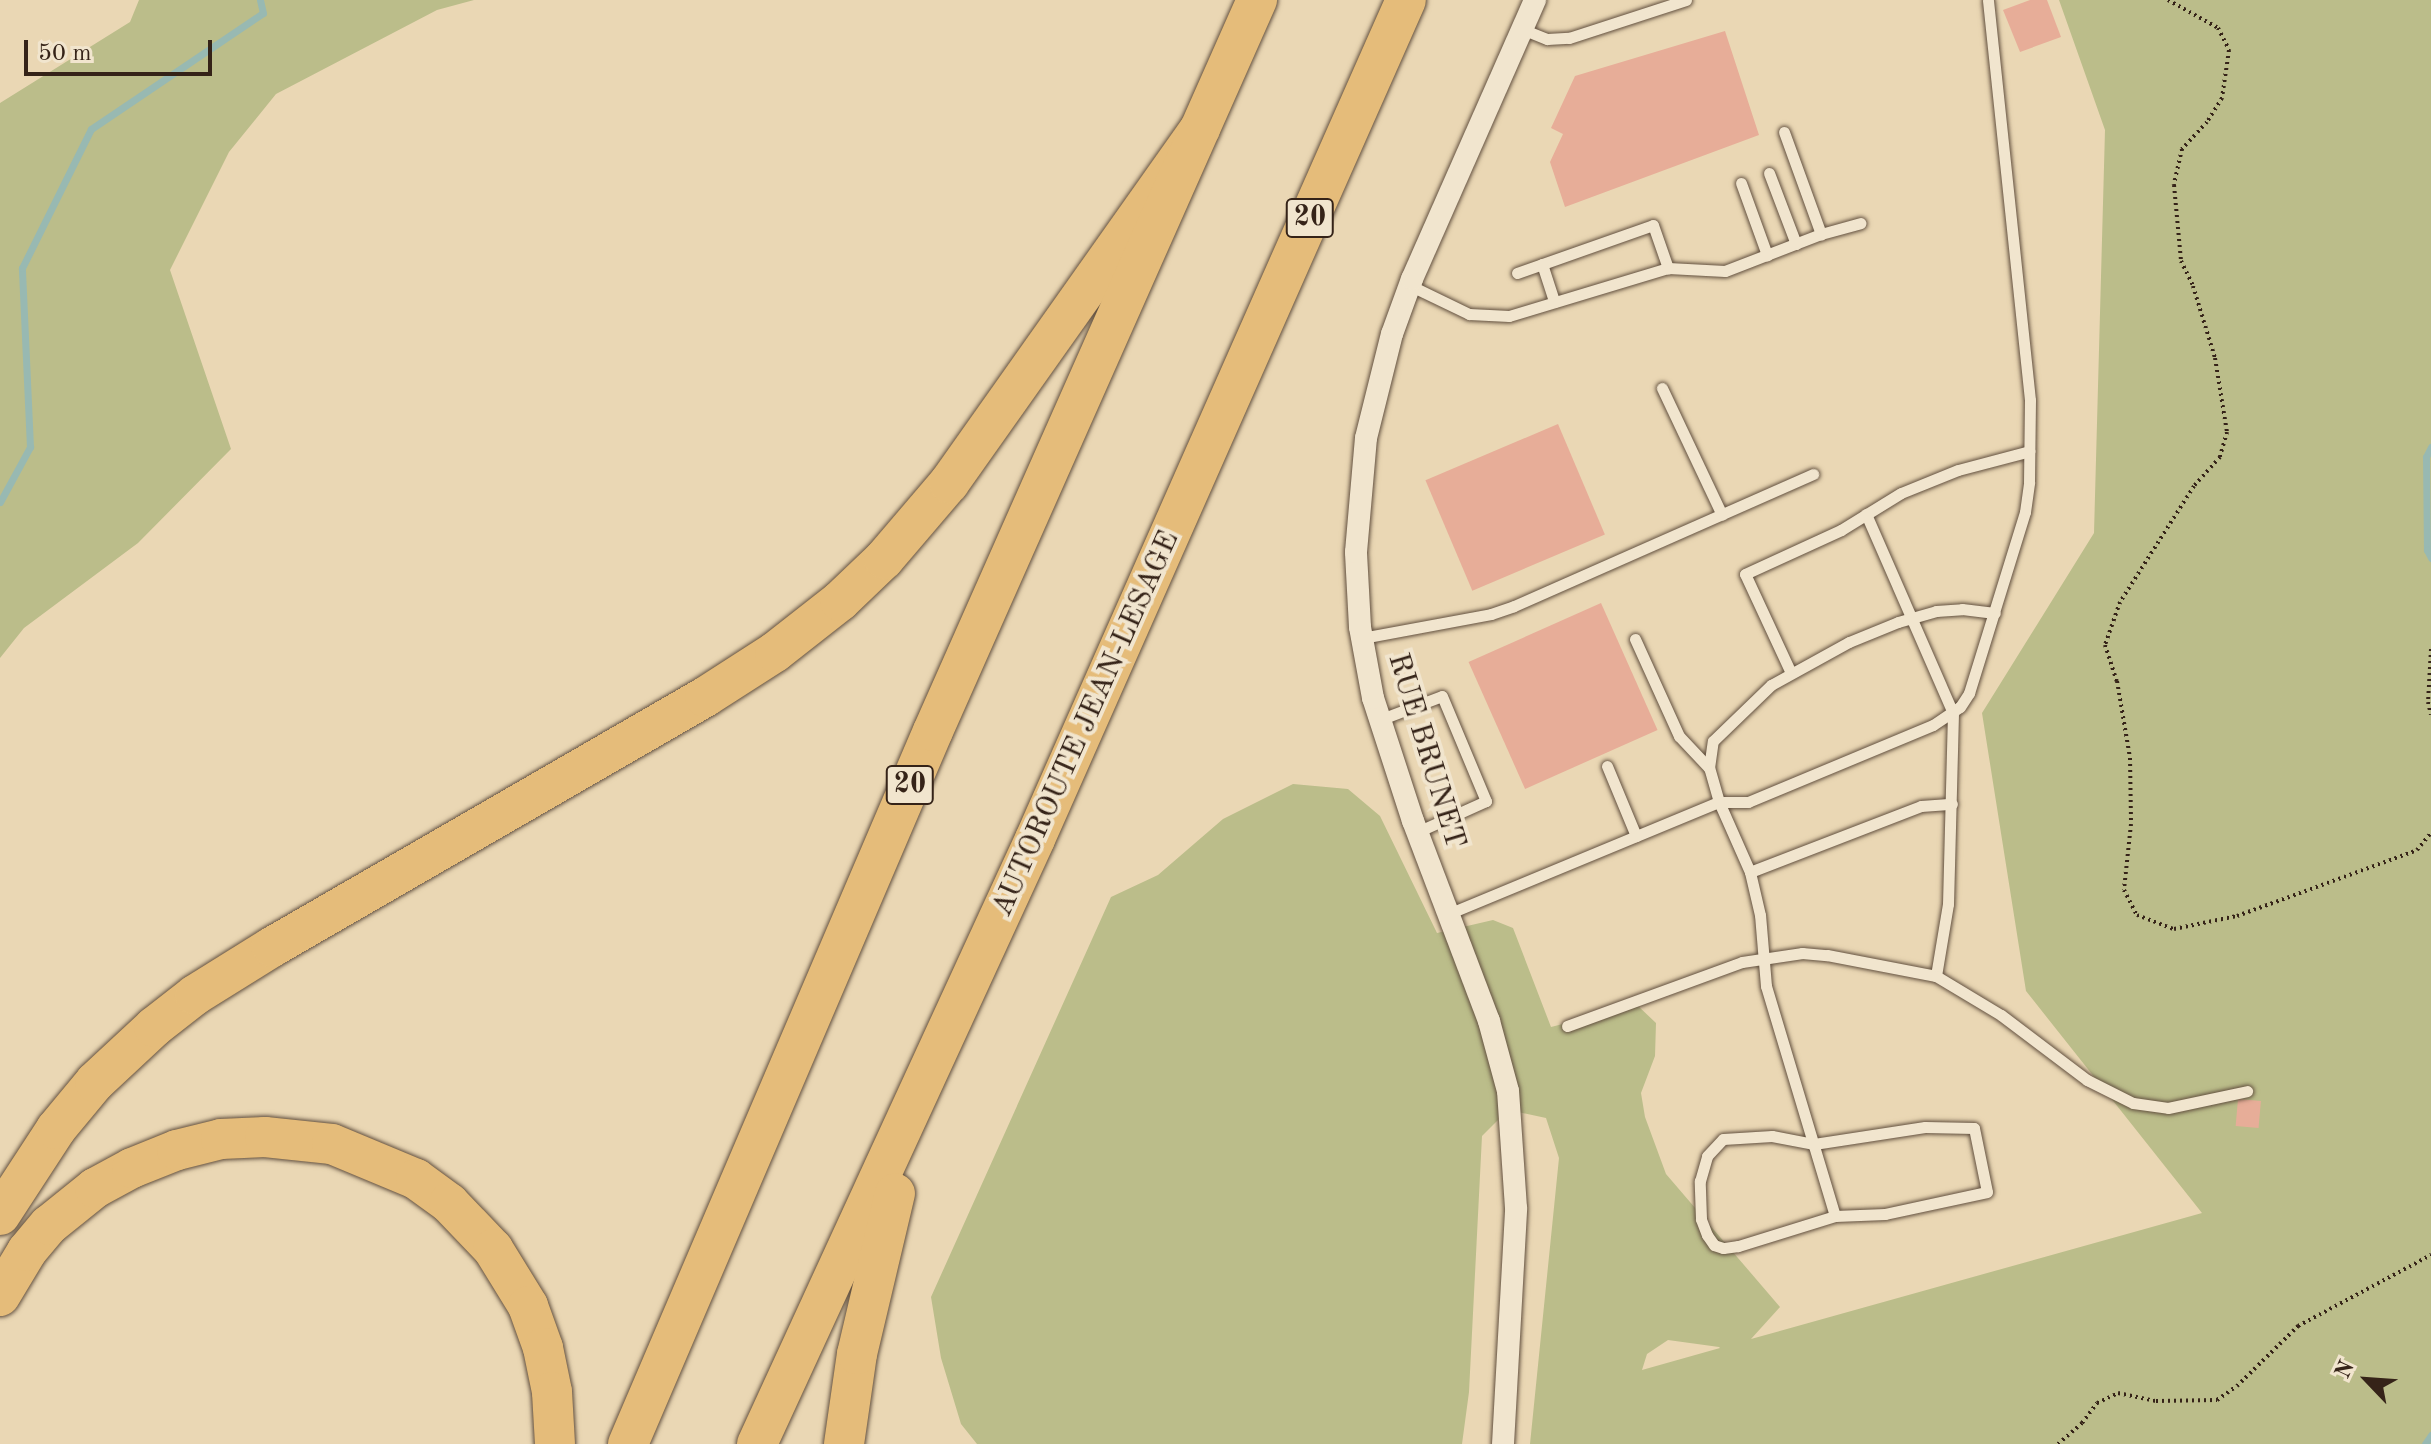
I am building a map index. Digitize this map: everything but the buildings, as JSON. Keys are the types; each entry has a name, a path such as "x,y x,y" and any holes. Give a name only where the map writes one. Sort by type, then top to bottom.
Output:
{"highway":[{"name":"20","path":"628,1444 854,913 1257,0"},
{"name":"AUTOROUTE JEAN-LESAGE","path":"757,1444 918,1101 1406,0"},
{"path":"0,1215 56,1129 95,1082 154,1027 195,995 272,947 705,697 785,645 840,601 884,559 949,483 1200,129"},
{"path":"844,1444 857,1354 918,1101"},
{"path":"0,1296 27,1251 63,1212 95,1188 152,1159 200,1143 243,1137 332,1144 416,1179 449,1203 493,1249 528,1306 543,1348 552,1392 555,1444"}],"street":[{"name":"RUE BRUNET","path":"1503,1444 1515,1242 1513,1134 1499,1049 1417,832 1379,720 1362,638 1356,552 1362,463 1376,389 1409,285 1535,0"}],"lane":[{"path":"1522,29 1547,39 1569,38 1686,0"},
{"path":"1448,914 1719,802 1748,802 1933,725 1953,713 1969,693 2025,512 2030,451 2030,400 1988,0"},
{"path":"1784,132 1821,234"},
{"path":"1769,173 1796,244"},
{"path":"1741,183 1767,255"},
{"path":"1409,285 1460,310 1486,317 1509,316 1668,268 1725,271 1821,234 1861,223"},
{"path":"1517,273 1653,225 1668,268"},
{"path":"1542,264 1554,302"},
{"path":"1662,388 1722,515"},
{"path":"1791,673 1745,574 1866,514 1901,493 1958,470 2030,451"},
{"path":"1362,638 1503,610 1813,474"},
{"path":"1866,514 1914,617 1953,713 1948,904 1936,976"},
{"path":"1835,1216 1766,986 1750,872 1719,802 1709,768 1713,741 1762,692 1849,642 1914,617 1962,609 1995,613"},
{"path":"1635,639 1679,736 1709,768"},
{"path":"1379,720 1442,696 1486,801 1417,832"},
{"path":"1607,766 1636,836"},
{"path":"1750,872 1921,806 1952,804"},
{"path":"1567,1026 1764,957 1802,953 1827,955 1936,976 2001,1015 2087,1080 2133,1103 2168,1108 2247,1091"},
{"path":"1974,1128 1987,1192 1885,1214 1835,1216 1723,1248 1714,1245 1701,1219 1703,1165 1712,1147 1723,1139 1772,1136 1814,1144 1886,1131 1974,1128"}],"path":[{"path":"2168,0 2218,28 2229,50 2222,98 2207,122 2182,149 2174,185 2181,261 2193,286 2215,358 2227,432 2220,457 2194,486 2120,602 2105,645 2117,681 2130,758 2131,824 2124,890 2137,915 2174,929 2237,916 2417,850 2431,833"},
{"path":"2431,649 2428,702 2431,715"},
{"path":"2058,1444 2082,1423 2097,1403 2118,1393 2156,1401 2217,1400 2237,1386 2298,1326 2431,1255"}],"green space":[{"path":"139,0 474,0 437,10 276,94 229,152 170,270 231,449 138,543 24,628 0,658 0,103 130,22"},
{"path":"2059,0 2431,0 2431,1444 1530,1444 1559,1158 1546,1118 1508,1110 1482,1136 1469,1392 1462,1444 977,1444 961,1424 941,1358 931,1297 1111,897 1158,875 1223,819 1293,784 1348,789 1380,816 1437,933 1493,920 1513,928 1551,1027 1637,1005 1656,1023 1655,1056 1641,1093 1645,1117 1666,1174 1780,1307 1751,1339 2202,1213 2026,991 1982,713 2094,533 2105,130","holes":["1668,1340 1720,1348 1642,1370 1647,1354"]}],"waterway":[{"path":"0,502 30,447 22,268 91,129 263,13 260,0"},
{"path":"2431,447 2426,457 2427,550 2431,558"},
{"path":"2425,1444 2431,1435"}]}
